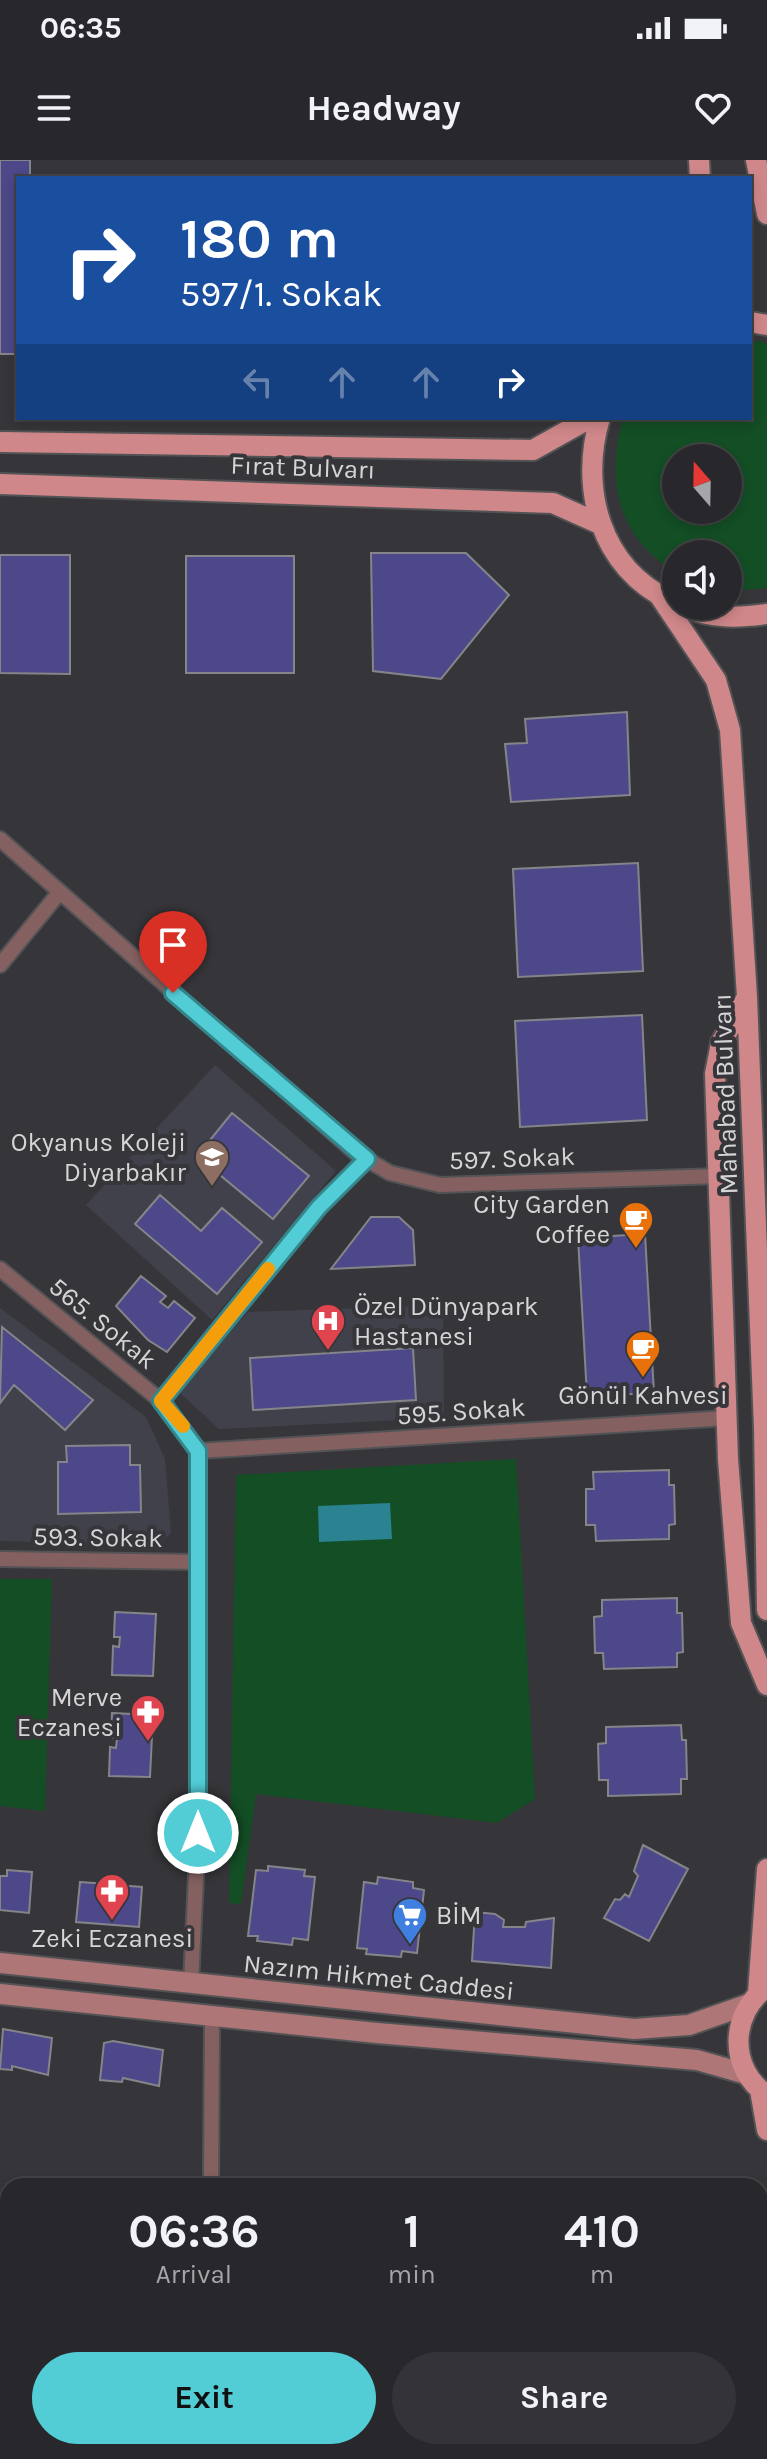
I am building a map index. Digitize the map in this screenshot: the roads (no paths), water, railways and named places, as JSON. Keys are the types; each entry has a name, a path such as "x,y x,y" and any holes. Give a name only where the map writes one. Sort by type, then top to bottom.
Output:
{"main road":[{"path":"756,160 767,214"},
{"name":"Fırat Bulvarı","path":"0,442 533,450 586,420"},
{"name":"Mahabad Bulvarı","path":"599,420 592,447 591,486 600,524 614,552 634,576 662,596"},
{"name":"Fırat Bulvarı","path":"0,484 553,503 600,524"},
{"path":"742,617 767,614"},
{"name":"Mahabad Bulvarı","path":"680,620 716,680 730,730 747,997 767,1610"},
{"path":"747,997 721,1043 715,1074 727,1418 741,1623 767,1685"},
{"path":"767,1869 758,1994 737,2038 746,2074 763,2093 767,2130"},
{"name":"Nazım Hikmet Caddesi","path":"0,1963 634,2029 689,2025 758,1994"},
{"name":"Nazım Hikmet Caddesi","path":"0,1994 697,2060 746,2074"}],"street":[{"name":"597. Sokak","path":"0,839 367,1159 390,1173 440,1185 720,1176"},
{"path":"0,965 59,893"},
{"path":"161,1401 319,1207 367,1159"},
{"name":"565. Sokak","path":"0,1269 161,1401 198,1451"},
{"name":"595. Sokak","path":"198,1451 727,1418"},
{"path":"191,1983 198,1833 198,1451"},
{"name":"593. Sokak","path":"0,1559 196,1562"},
{"path":"211,2178 212,2016"}],"water":[{"path":"390,1503 392,1539 319,1542 318,1506"}],"place":[{"name":"Okyanus Koleji Diyarbakır","path":"212,1188"},
{"name":"City Garden Coffee","path":"636,1250"},
{"name":"Özel Dünyapark Hastanesi","path":"328,1352"},
{"name":"Gönül Kahvesi","path":"643,1379"},
{"name":"Merve Eczanesi","path":"148,1743"},
{"name":"Zeki Eczanesi","path":"112,1922"},
{"name":"BİM","path":"410,1946"}]}
